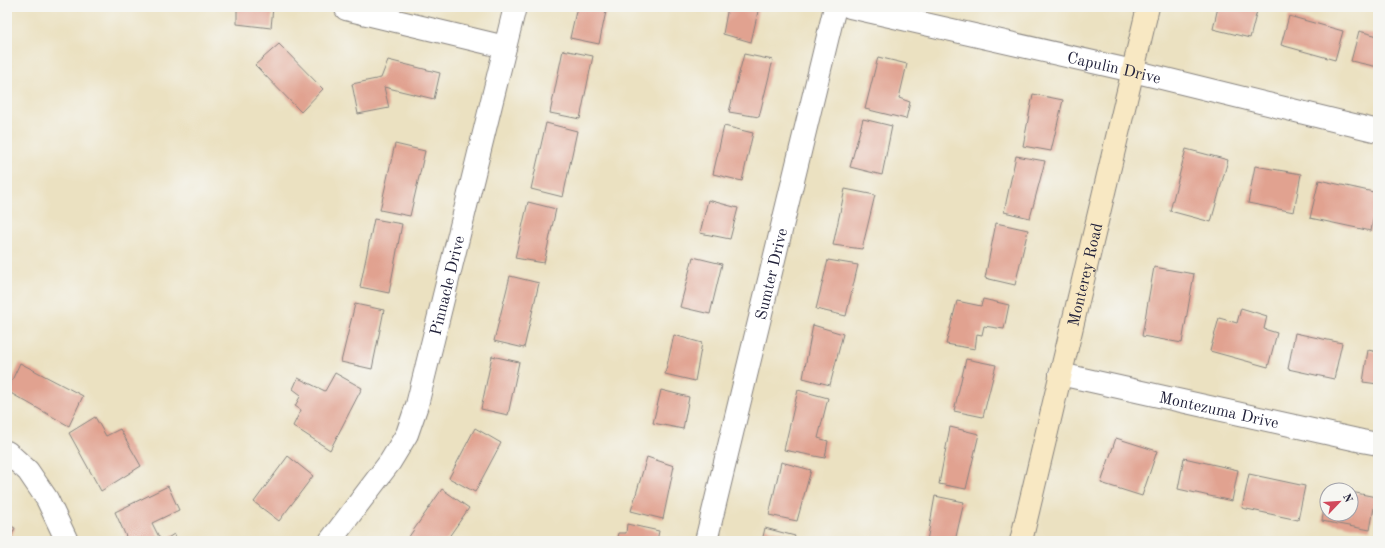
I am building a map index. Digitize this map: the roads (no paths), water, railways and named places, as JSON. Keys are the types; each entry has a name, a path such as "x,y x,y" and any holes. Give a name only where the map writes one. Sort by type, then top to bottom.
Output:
{"street":[{"name":"Pinnacle Drive","path":"330,541 390,462 407,434 417,405 515,7"},
{"name":"Sumter Drive","path":"706,541 835,7"},
{"name":"Capulin Drive","path":"850,7 1134,71 1378,131"},
{"name":"Monterey Road","path":"1021,541 1148,7"},
{"path":"346,9 505,47"},
{"name":"Montezuma Drive","path":"1060,374 1378,444"},
{"path":"7,452 28,471 47,499 67,541"}]}
